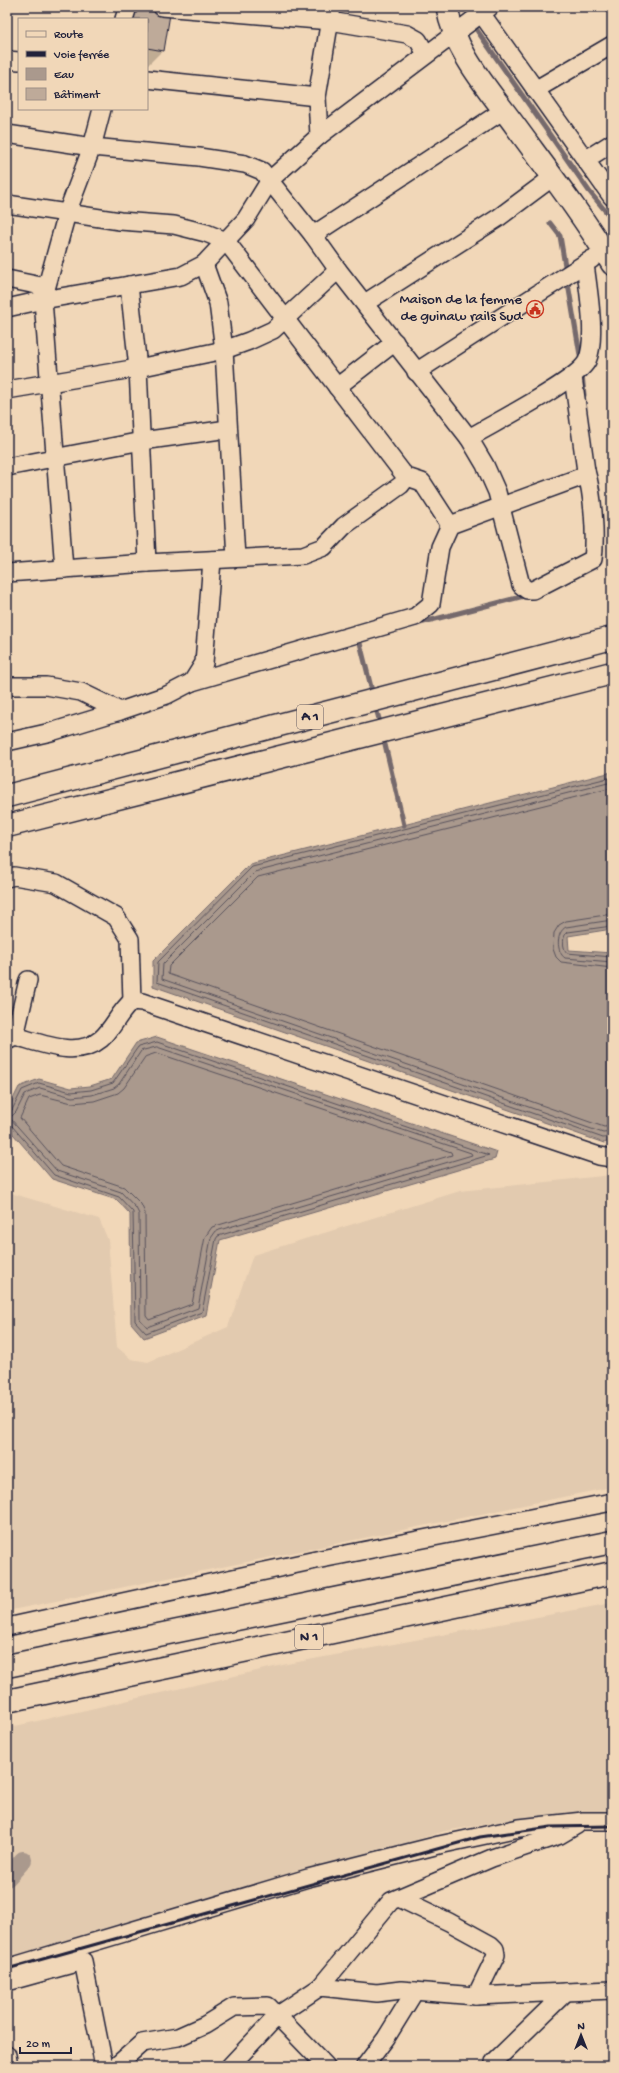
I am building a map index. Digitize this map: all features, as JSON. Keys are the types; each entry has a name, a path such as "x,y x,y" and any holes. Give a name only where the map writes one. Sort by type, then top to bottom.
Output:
{"highway":[{"name":"A 1","path":"7,796 612,638"},
{"name":"A 1","path":"7,826 612,673"},
{"name":"N 1","path":"7,1666 612,1542"},
{"name":"N 1","path":"7,1701 612,1573"}],"street":[{"path":"124,18 128,7"},
{"path":"162,7 331,14 407,34 418,40 426,54"},
{"path":"416,372 585,264 608,258 576,208 469,61 450,25 447,7"},
{"path":"7,308 44,294 128,285 181,276 204,264 246,219 270,180 320,136 426,54 486,10 535,90 612,197"},
{"path":"320,136 317,97 331,14"},
{"path":"535,90 612,45"},
{"path":"7,60 18,61"},
{"path":"148,79 317,97"},
{"path":"64,569 44,294 67,213 92,147 102,110"},
{"path":"314,235 504,110"},
{"path":"7,134 92,147 199,157 245,164 262,171 314,235 338,270 395,342 416,372 469,438 485,465 497,492 521,585 527,590 533,590 593,559 594,548 590,484 586,471 573,377"},
{"path":"585,160 612,143"},
{"path":"365,303 498,218 553,177"},
{"path":"7,204 120,221 174,225 206,232 226,241 407,477 422,482 450,525"},
{"path":"204,264 218,303 224,350 236,558"},
{"path":"469,438 573,377 587,361 592,331 585,264"},
{"path":"7,390 50,384 138,368 224,350 250,341 273,330 338,270"},
{"path":"7,280 44,294"},
{"path":"128,285 138,368 147,563"},
{"path":"337,387 395,342"},
{"path":"7,467 55,459 142,441 228,429"},
{"path":"7,742 51,732 167,695 192,682 415,617 431,604 440,547 450,525 500,508 581,477 586,471"},
{"path":"7,573 147,563 303,556 324,547 344,526 401,485 407,477"},
{"path":"192,682 204,663 212,560"},
{"path":"7,686 46,686 81,692 120,710"},
{"path":"7,878 14,876 56,883 116,917 130,939 132,1001"},
{"path":"28,980 11,1038 59,1048 79,1049 101,1039 124,1007 132,1001 142,1002 599,1156 612,1158"},
{"path":"7,1627 316,1560 612,1502"},
{"path":"7,1968 308,1878 439,1845 504,1830 583,1821 612,1821"},
{"path":"230,2066 278,2015 320,1987 391,1901 492,1858 560,1835 583,1821"},
{"path":"399,1898 449,1922 491,1945 495,1949 496,1955 476,1996"},
{"path":"7,1982 83,1961 104,2066"},
{"path":"320,1987 377,1993 401,1990 476,1996 612,1990"},
{"path":"365,2066 386,2038 415,1991"},
{"path":"494,2066 494,2062 566,1992"},
{"path":"116,2066 142,2043 178,2037 204,2025 234,2006 268,2006 326,2066"},
{"path":"7,2055 9,2066"}],"shaded area":[{"path":"612,1175 612,1487 7,1611 7,1192 99,1219 108,1240 117,1347 131,1359 148,1362 228,1327 253,1255 460,1191"},
{"path":"612,1603 612,1811 522,1818 445,1831 7,1969 7,1728 287,1664"}],"water":[{"path":"612,772 612,929 568,936 569,950 612,953 612,1140 604,1143 153,986 153,961 250,864"},
{"path":"157,1037 497,1152 495,1159 220,1240 206,1315 144,1338 131,1323 130,1214 117,1200 52,1179 7,1127 7,1111 19,1087 39,1079 71,1088 90,1086 112,1079 136,1043"}],"building":[{"path":"132,8 170,14 164,51 148,48 148,18 130,18"}],"waterway":[{"path":"475,23 474,26 589,191 612,219"},
{"path":"550,223 560,236 581,361"},
{"path":"582,373 584,395"},
{"path":"416,624 528,595"},
{"path":"362,638 359,639 373,695"},
{"path":"375,705 381,726"},
{"path":"383,736 404,825"},
{"path":"7,1878 23,1860"}],"railway":[{"path":"7,1969 480,1837 551,1827 612,1826"}],"place":[{"name":"Maison de la femme de guinaw rails Sud","path":"535,309"}]}
